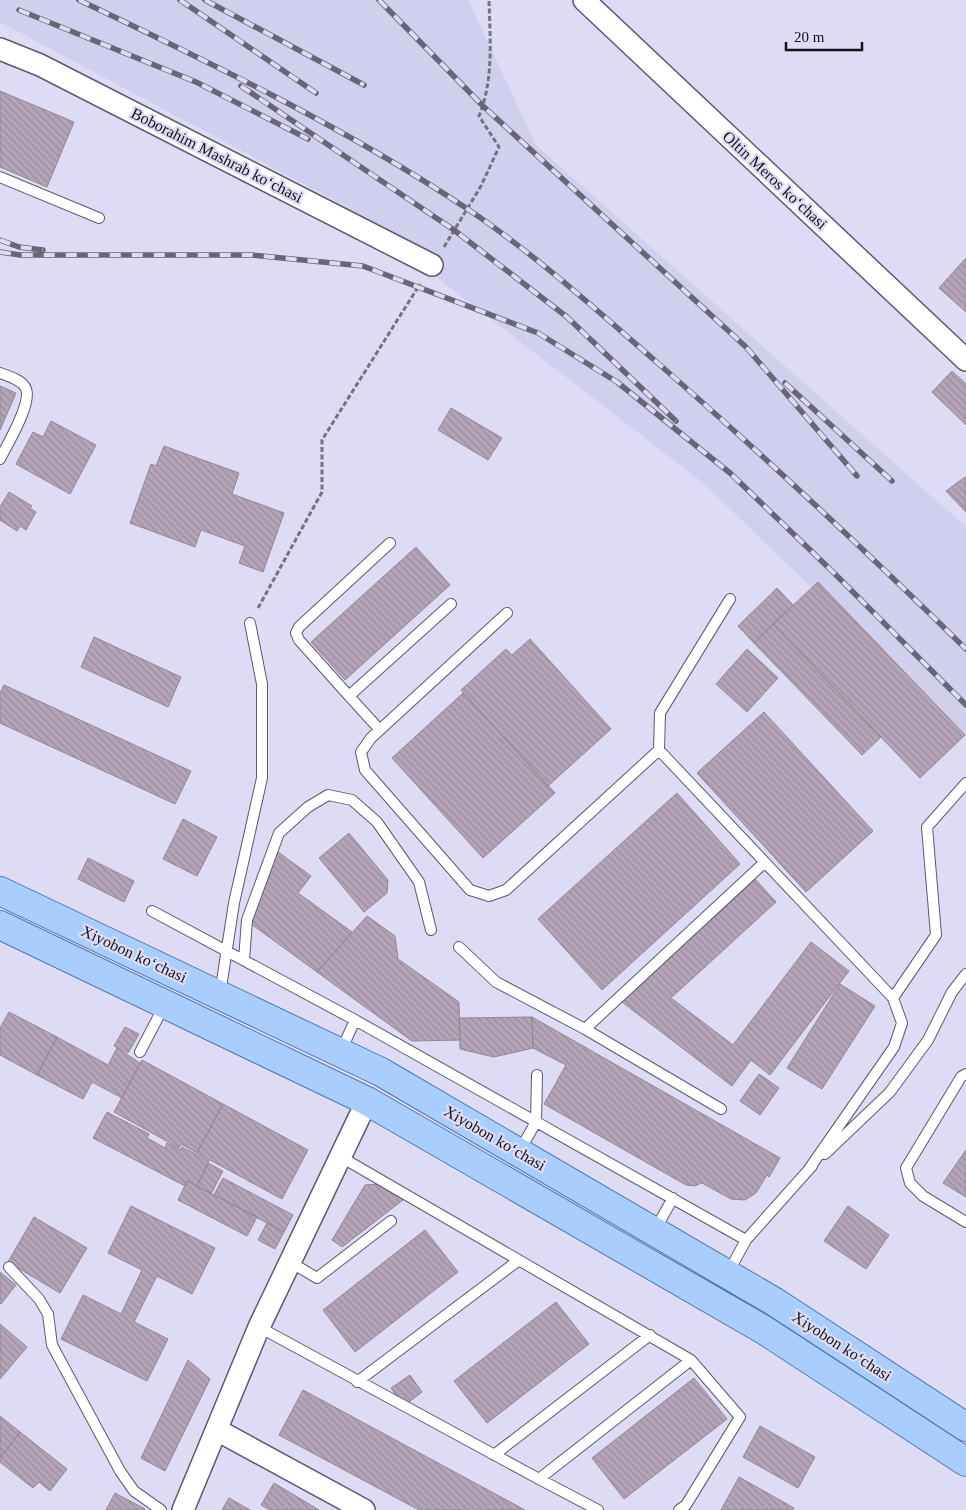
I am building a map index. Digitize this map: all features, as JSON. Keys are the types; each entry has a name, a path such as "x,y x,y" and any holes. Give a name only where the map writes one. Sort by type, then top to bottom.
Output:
{"main road":[{"name":"Xiyobon koʻchasi","path":"0,891 381,1072 775,1302 966,1428"},
{"name":"Xiyobon koʻchasi","path":"0,925 367,1101 764,1330 966,1462"}],"street":[{"name":"Oltin Meros koʻchasi","path":"584,0 966,360"},
{"name":"Boborahim Mashrab koʻchasi","path":"0,50 40,65 432,265"},
{"path":"183,1510 259,1327 367,1101"},
{"path":"217,1430 364,1510"}],"lane":[{"path":"0,177 100,218"},
{"path":"0,373 20,382 26,389 28,401 0,459"},
{"path":"380,730 299,640 296,633 299,627 390,543"},
{"path":"730,599 660,713 659,750 893,998 902,1023 894,1047 809,1169"},
{"path":"349,696 451,604"},
{"path":"507,613 380,730 361,752 365,770 470,890 489,896 506,890 659,750"},
{"path":"220,995 234,903 262,778 262,684 250,623"},
{"path":"893,998 936,935 927,827 966,783"},
{"path":"244,960 246,920 279,833 308,807 328,795 352,800 377,822 420,882 431,930"},
{"path":"585,1029 764,863"},
{"path":"152,911 355,1020 746,1240"},
{"path":"459,947 496,982 585,1029 721,1109"},
{"path":"727,1274 746,1240 809,1169 890,1092 928,1040 952,992 966,974"},
{"path":"140,1052 165,1003"},
{"path":"340,1052 355,1020"},
{"path":"966,1074 961,1077 906,1168 910,1183 923,1196 966,1222"},
{"path":"519,1152 536,1122 538,1075"},
{"path":"340,1157 691,1360 740,1417 686,1505 679,1510"},
{"path":"654,1231 672,1198"},
{"path":"290,1262 317,1278 391,1221"},
{"path":"357,1382 519,1260"},
{"path":"9,1267 40,1299 48,1314 52,1345 120,1471 134,1490 161,1510"},
{"path":"259,1327 494,1456 598,1510"},
{"path":"494,1456 650,1335"},
{"path":"539,1480 691,1360"}],"path":[{"path":"250,623 322,492 322,440 481,186 499,147 479,116 483,106 491,59 489,0"}],"shaded area":[{"path":"0,0 468,0 536,145 966,527 966,737 702,482 343,205 0,22"}],"building":[{"path":"0,91 74,122 47,187 0,167"},
{"path":"966,258 966,312 939,288"},
{"path":"952,371 966,384 966,425 932,392"},
{"path":"0,386 16,393 0,430"},
{"path":"451,408 502,438 488,460 438,430"},
{"path":"51,421 96,445 70,494 16,464 33,432 43,437"},
{"path":"164,446 239,473 232,494 284,513 263,572 239,563 245,546 201,530 195,547 130,523 151,464 156,466"},
{"path":"966,478 966,512 946,491"},
{"path":"9,492 32,506 30,508 36,512 26,530 20,526 17,531 0,520 0,507"},
{"path":"416,547 450,585 345,680 311,642"},
{"path":"818,582 965,735 920,778 773,624"},
{"path":"777,588 793,605 754,643 738,626"},
{"path":"773,624 881,737 862,755 754,643"},
{"path":"94,637 181,677 168,707 81,667"},
{"path":"530,639 611,729 548,786 461,690 506,649 512,655"},
{"path":"747,649 778,678 747,712 716,684"},
{"path":"4,685 191,771 175,804 0,723 0,693"},
{"path":"463,693 555,793 483,858 392,758"},
{"path":"764,712 873,831 806,892 697,773"},
{"path":"677,793 740,864 602,990 538,919"},
{"path":"183,819 217,837 197,876 163,859"},
{"path":"349,833 388,880 387,893 364,912 319,858"},
{"path":"274,849 311,876 298,893 352,932 317,972 247,921"},
{"path":"88,858 134,881 124,902 78,879"},
{"path":"755,879 776,902 671,998 733,1045 811,942 849,971 770,1075 751,1060 732,1086 622,1002"},
{"path":"367,916 395,936 398,959 459,1002 460,1040 412,1041 317,972"},
{"path":"840,984 875,1006 822,1089 787,1068"},
{"path":"9,1012 57,1037 37,1075 0,1055 0,1028"},
{"path":"532,1017 533,1048 494,1057 460,1049 459,1018"},
{"path":"532,1017 780,1158 769,1177 767,1175 756,1193 745,1200 731,1199 702,1183 694,1186 686,1185 544,1104 566,1065 533,1048"},
{"path":"125,1027 139,1034 128,1053 114,1046"},
{"path":"57,1037 108,1065 117,1048 140,1063 122,1098 92,1082 83,1099 37,1075"},
{"path":"142,1060 223,1104 197,1153 181,1144 179,1148 114,1112"},
{"path":"759,1074 779,1088 760,1115 740,1101"},
{"path":"223,1104 308,1150 282,1199 197,1153"},
{"path":"107,1112 149,1134 147,1138 165,1148 167,1143 180,1150 182,1147 209,1161 197,1186 187,1181 185,1186 93,1138"},
{"path":"966,1150 966,1197 943,1183"},
{"path":"208,1163 223,1171 211,1194 197,1186"},
{"path":"223,1178 293,1215 284,1232 214,1195"},
{"path":"187,1181 257,1217 247,1236 178,1200"},
{"path":"379,1184 403,1200 342,1247 332,1240 365,1185"},
{"path":"131,1206 215,1248 192,1294 157,1276 134,1322 168,1339 147,1381 61,1339 83,1295 121,1314 142,1270 108,1253"},
{"path":"848,1206 889,1235 866,1269 824,1241"},
{"path":"34,1217 87,1248 60,1293 8,1262"},
{"path":"267,1223 284,1232 275,1249 258,1240"},
{"path":"425,1230 458,1272 355,1352 323,1310"},
{"path":"0,1272 16,1285 1,1304 0,1303"},
{"path":"556,1302 589,1344 487,1423 454,1381"},
{"path":"0,1324 27,1347 0,1379"},
{"path":"188,1360 210,1379 165,1471 141,1458"},
{"path":"410,1375 422,1392 404,1406 391,1388"},
{"path":"694,1378 727,1419 624,1499 592,1458"},
{"path":"303,1390 525,1510 419,1510 279,1435"},
{"path":"0,1416 20,1432 0,1458"},
{"path":"760,1426 815,1457 798,1488 743,1457"},
{"path":"20,1432 67,1469 50,1491 39,1482 33,1488 0,1462 0,1458"},
{"path":"739,1477 794,1508 793,1510 721,1510"},
{"path":"274,1483 319,1510 270,1510 261,1505"},
{"path":"115,1493 145,1509 106,1510"},
{"path":"229,1498 250,1510 222,1510"}],"railway":[{"path":"79,0 227,72 325,123 420,178 490,225 561,280 692,393 811,501 966,649"},
{"path":"180,0 316,93"},
{"path":"205,0 364,85"},
{"path":"379,0 483,106 746,347 857,476"},
{"path":"19,10 196,82 308,139"},
{"path":"241,86 454,230 567,317 676,421"},
{"path":"0,240 19,247 43,250"},
{"path":"0,252 20,255 252,255 363,266 538,333 617,382 730,473 832,571 966,705"},
{"path":"785,383 892,481"}]}
